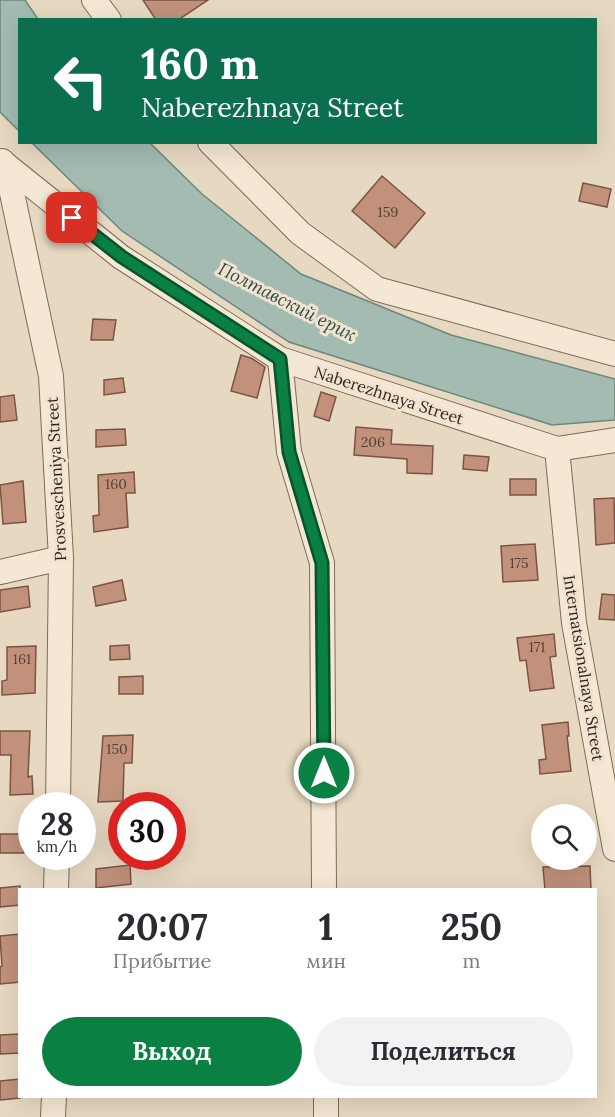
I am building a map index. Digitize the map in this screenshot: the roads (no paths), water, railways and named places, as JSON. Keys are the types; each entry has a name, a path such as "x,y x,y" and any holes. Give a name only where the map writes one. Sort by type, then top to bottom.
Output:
{"street":[{"path":"94,0 108,18"},
{"path":"212,144 300,233 377,289 614,350"},
{"name":"Naberezhnaya Street","path":"3,162 122,257 280,359 557,449 615,440"},
{"name":"Prosvescheniya Street","path":"3,162 51,376 61,558 58,792"},
{"path":"280,359 289,452 322,563 324,888"},
{"name":"Internatsionalnaya Street","path":"557,449 574,622 615,849"},
{"path":"0,572 61,558"},
{"path":"56,888 57,870"},
{"path":"53,1117 54,1098"},
{"path":"326,1098 326,1117"}],"water":[{"path":"0,0 25,0 37,18 18,18 18,130 0,112"},
{"name":"Полтавский ерик","path":"33,144 151,144 202,194 301,274 451,335 615,379 615,420 552,425 289,342 122,231"}]}
